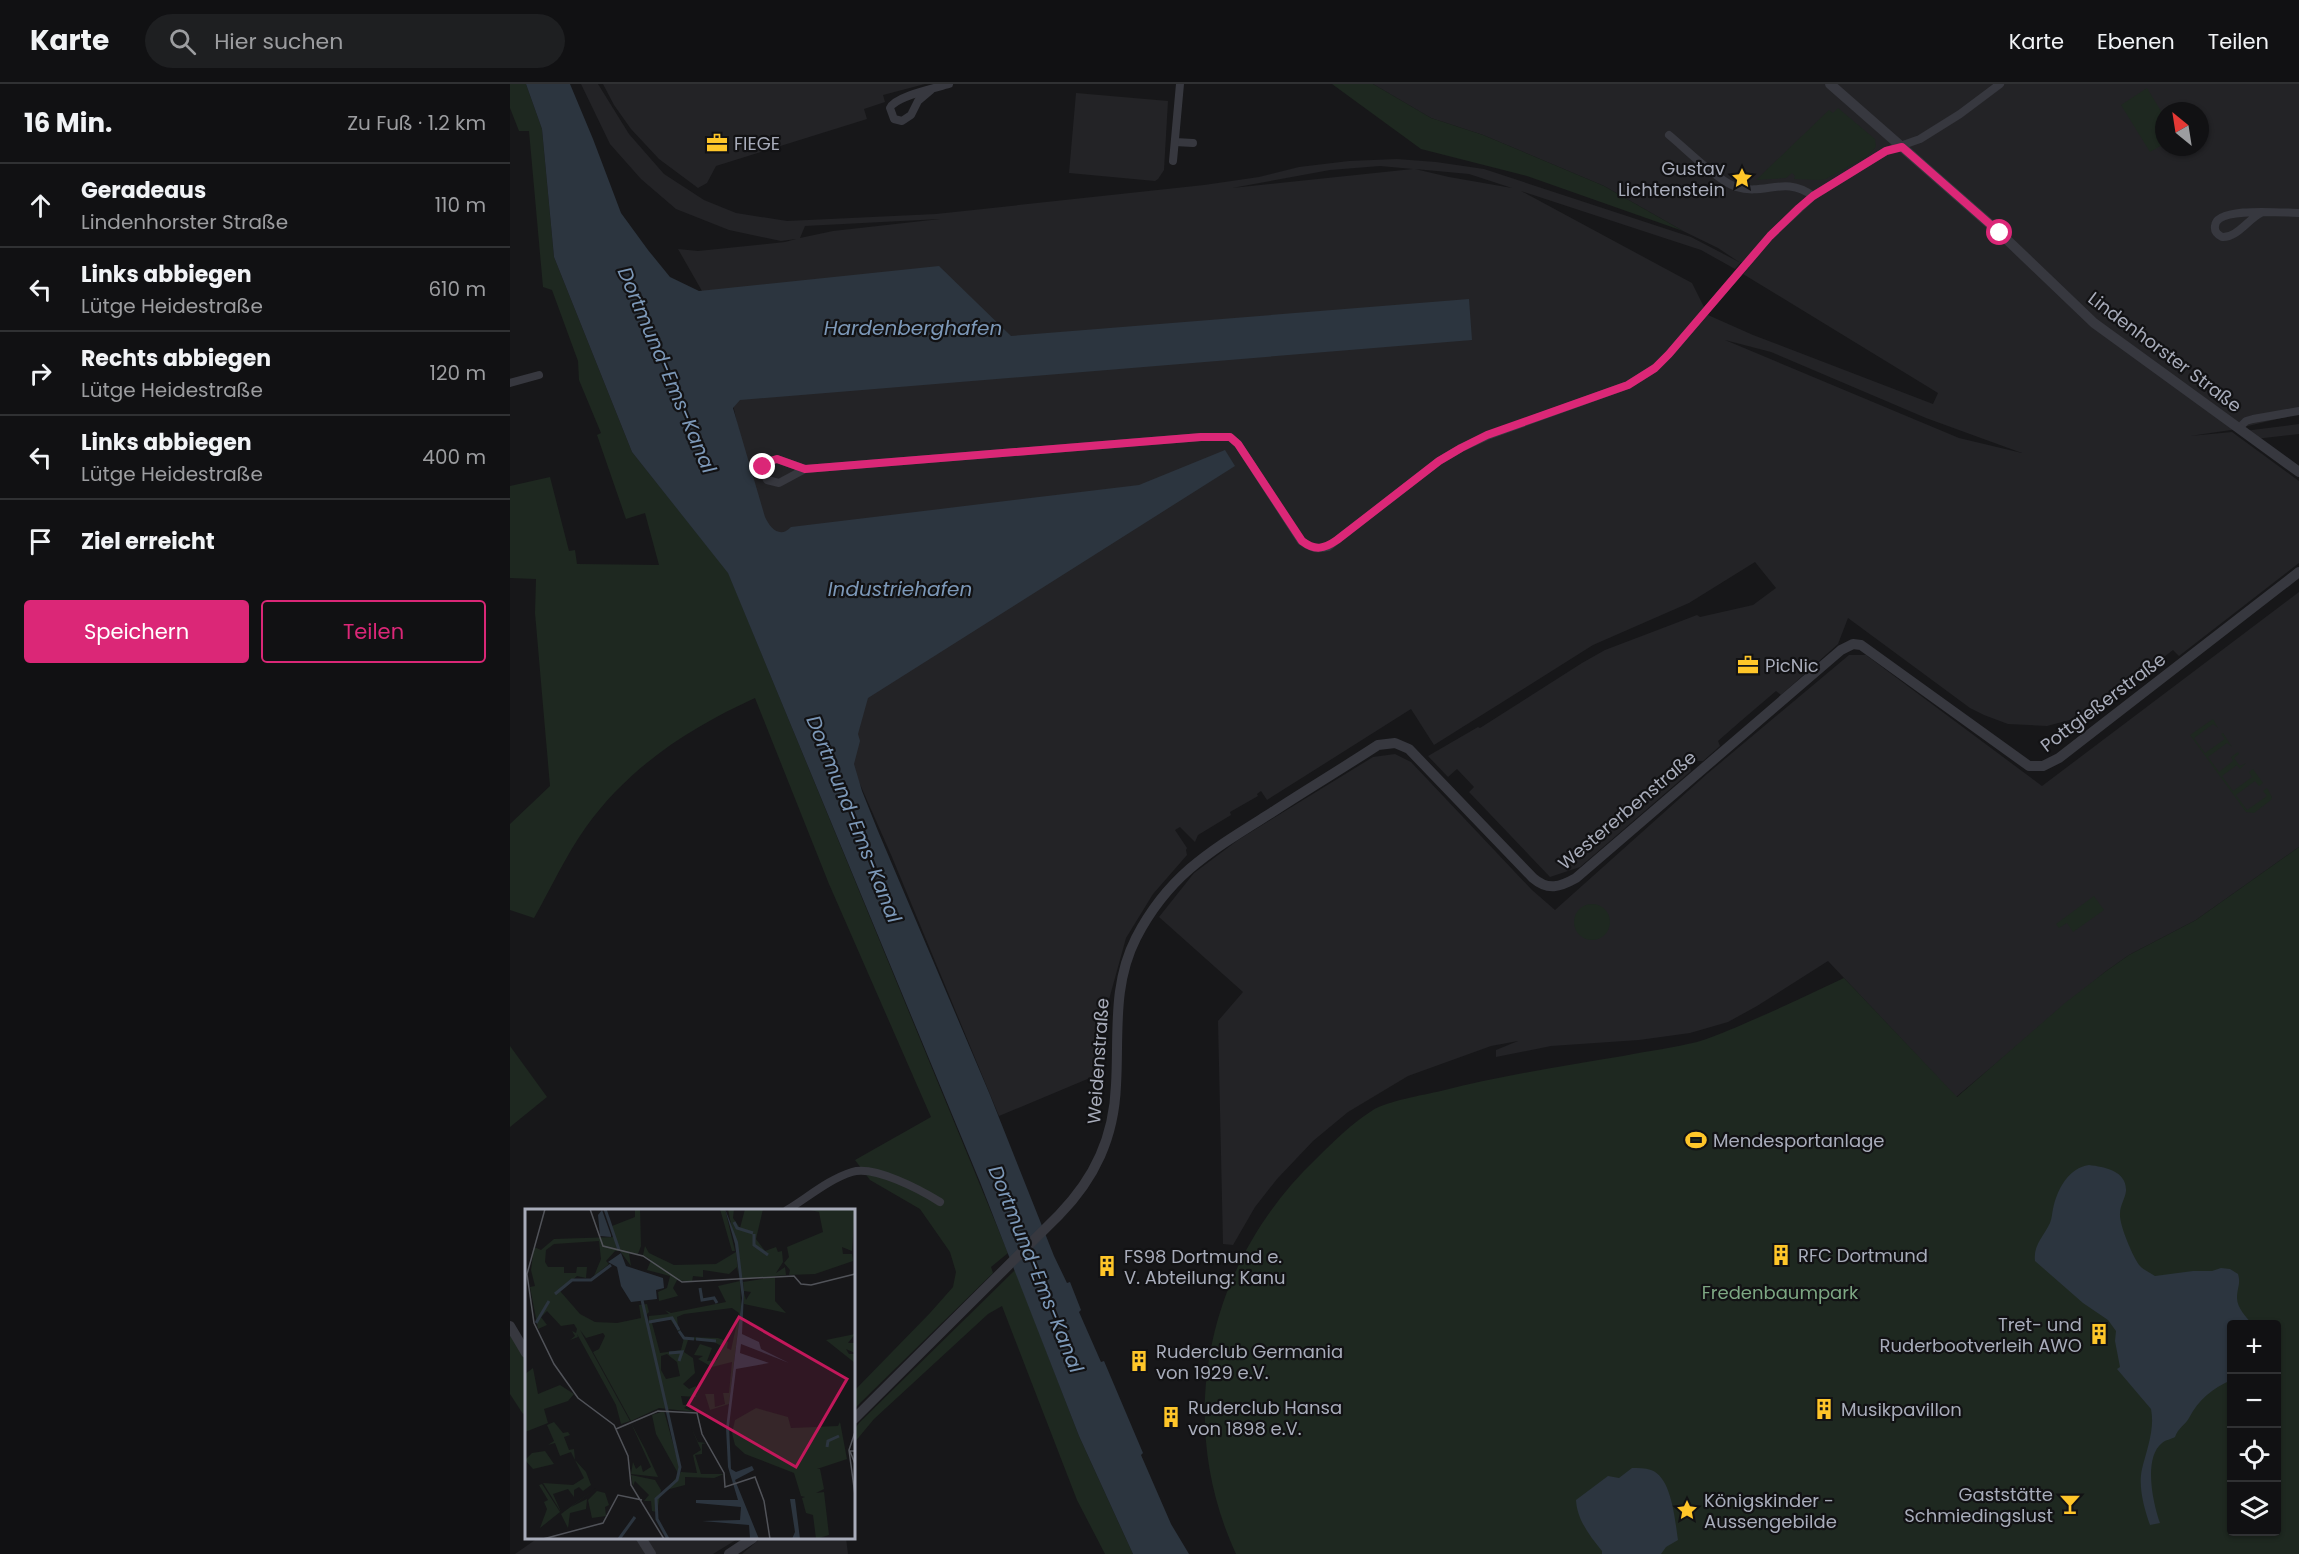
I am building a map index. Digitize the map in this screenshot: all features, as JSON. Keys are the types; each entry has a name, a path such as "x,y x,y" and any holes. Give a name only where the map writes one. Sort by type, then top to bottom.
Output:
{"street":[{"path":"931,90 918,100 912,115 902,121 894,119 891,114 892,103 931,90 949,84"},
{"path":"1173,161 1180,84"},
{"name":"Lindenhorster Straße","path":"1830,84 2000,233 2094,323 2299,472"},
{"path":"805,469 1201,437 1230,437 1238,444 1302,541 1310,548 1319,549 1337,540 1439,461 1461,448 1487,435 1628,385 1643,376 1676,347 1775,231 1813,196 1886,151 1920,139 2000,84"},
{"path":"1669,135 1728,184 1751,189 1795,186 1813,196"},
{"path":"1175,142 1193,144"},
{"path":"2261,213 2247,221 2233,236 2222,237 2215,230 2214,225 2222,216 2251,212 2299,213"},
{"path":"510,383 539,375"},
{"path":"2239,428 2246,421 2253,419 2299,411"},
{"name":"Pottgießerstraße","path":"1861,645 2029,766 2043,766 2064,754 2299,572"},
{"name":"Westererbenstraße","path":"1395,743 1409,749 1539,883 1553,888 1576,878 1841,650 1853,644 1861,645"},
{"name":"Weidenstraße","path":"855,1418 1072,1202 1094,1172 1106,1144 1114,1108 1116,1014 1119,992 1136,939 1157,904 1181,876 1212,850 1378,745 1395,743"},
{"path":"789,1209 843,1176 857,1171 903,1183 940,1202"},
{"path":"510,1326 525,1351"},
{"path":"642,1539 651,1554"},
{"path":"729,1554 752,1539"}],"shaded area":[{"path":"581,84 598,84 629,134 664,174 704,200 736,213 787,221 936,214 1204,185 1259,177 1299,167 1349,161 1397,159 1484,169 1691,237 1739,262 1718,248 1604,186 1483,135 1431,118 1373,84 2299,84 2299,414 2231,430 2190,436 2232,432 2299,481 2299,563 2179,656 2173,650 2103,704 2081,717 2047,726 2008,724 1970,708 1848,618 1838,644 1781,695 1776,691 1742,720 1718,741 1720,746 1703,761 1697,761 1690,767 1691,771 1580,867 1550,877 1469,792 1474,787 1457,769 1448,777 1428,756 1478,727 1480,728 1605,650 1697,615 1700,617 1753,605 1776,588 1755,562 1689,603 1593,645 1434,745 1411,709 1267,800 1261,791 1257,794 1258,796 1230,812 1231,815 1198,835 1195,842 1180,827 1175,830 1187,848 1187,855 1153,894 1126,938 1097,1043 1097,1075 999,1116 892,857 793,632 744,457 734,409 702,291 678,249 698,251 785,242 796,239 781,241 729,230 676,209 641,179 610,144","holes":["1380,166 1413,169 1232,188 1330,170","1415,169 1469,174 1512,188","1521,191 1701,250 1735,269 1741,262 1749,267 1743,274 1938,393 1933,404 1753,335 1708,315 1692,283","940,219 833,231 800,238 805,226","1725,340 1771,352 1926,418 2022,453 1959,438"]},
{"name":"FIEGE","path":"603,84 925,84 883,95 885,102 864,109 867,119 716,166 707,183 698,188 659,159 631,129"},
{"path":"1076,93 1168,101 1164,170 1158,179 1155,181 1069,173"},
{"path":"2299,424 2299,434 2255,439 2244,431"},
{"path":"2299,592 2299,847 2196,920 2129,955 2105,972 1956,1097 1828,961 1728,1022 1690,1033 1639,1040 1551,1046 1496,1057 1496,1050 1518,1041 1491,1046 1408,1076 1348,1112 1313,1141 1277,1179 1255,1207 1233,1245 1223,1244 1218,1021 1243,992 1159,917 1194,873 1238,840 1373,757 1395,754 1411,762 1532,890 1555,910 1707,774 1849,655 1866,655 2042,786"},
{"path":"537,1539 737,1539 713,1554 515,1554"},
{"path":"760,1539 846,1539 848,1554 742,1554"}],"green space":[{"path":"510,84 526,84 542,129 554,257 632,452 728,572 1008,1253 991,1267 993,1273 855,1408 855,1390 953,1287 956,1272 950,1252 920,1209 870,1180 855,1160 931,1117 829,884 755,698 684,736 662,751 621,786 586,827 565,860 534,918 510,910 510,824 550,786 535,613 536,579 510,578 510,486 550,477 569,551 575,550 577,564 659,565 645,513 626,519 597,435 601,433 579,380 578,361 552,290 543,287 529,131 519,131 510,108"},
{"path":"1332,84 1373,84 1431,118 1483,135 1604,186 1683,231 1527,176 1421,149"},
{"path":"2147,88 2156,102 2155,149 2150,152 2121,105"},
{"path":"1838,108 1875,139 1876,147 1866,157 1826,179 1794,179 1795,176 1792,173 1786,178 1756,180 1829,110 1833,113"},
{"path":"2213,719 2218,728 2213,724 2194,738 2205,753 2225,739 2221,734 2223,733 2232,747 2227,743 2208,757 2219,772 2233,761 2231,757 2238,752 2239,754 2234,758 2240,766 2246,763 2240,769 2237,765 2222,776 2233,791 2252,777 2249,772 2253,769 2263,783 2259,786 2255,781 2236,795 2247,810 2267,796 2263,791 2267,788 2272,797 2254,813 2246,812 2190,735"},
{"name":"Fredenbaumpark","path":"2299,847 2299,1554 1236,1554 1217,1502 1207,1449 1205,1396 1212,1344 1227,1293 1249,1245 1279,1200 1336,1139 1373,1110 1396,1101 1486,1081 1697,1042 1760,1017 1844,978 1957,1097 2065,1003 2129,955 2196,920"},
{"path":"2094,896 2104,910 2073,932 2067,923 2059,928 2056,924"},
{"path":"1592,904 1605,909 1610,922 1605,935 1592,940 1579,935 1574,922 1579,909"},
{"path":"510,1046 547,1097 510,1127"},
{"path":"1015,1270 1079,1436 1133,1554 1105,1554 1077,1500 1002,1306 988,1314 874,1419 855,1442 855,1429"},
{"path":"510,1326 525,1351 525,1413 523,1414 510,1394"}],"water":[{"path":"526,84 570,84 621,213 670,277 699,291 939,266 1011,336 1469,299 1472,340 740,400 733,408 765,517 770,525 779,532 791,527 1139,485 1225,450 1235,466 868,698 858,734 860,741 854,764 878,831 990,1095 1054,1256 1067,1283 1070,1282 1081,1310 1079,1312 1101,1362 1104,1361 1171,1524 1189,1554 1133,1554 1079,1436 980,1182 728,573 632,452 554,257 542,129"},
{"path":"2089,1165 2102,1167 2114,1171 2123,1179 2126,1191 2120,1219 2127,1241 2140,1266 2155,1276 2212,1271 2221,1268 2230,1269 2238,1274 2237,1302 2249,1320 2227,1320 2227,1382 2207,1395 2197,1405 2175,1437 2163,1442 2156,1450 2151,1470 2151,1482 2160,1523 2150,1525 2141,1490 2142,1469 2151,1432 2151,1409 2117,1369 2120,1367 2115,1341 2116,1331 2108,1320 2083,1303 2035,1261 2037,1245 2050,1223 2061,1188 2069,1175"},
{"path":"1632,1468 1651,1470 1664,1481 1674,1511 1678,1540 1666,1547 1661,1554 1602,1554 1582,1521 1576,1500 1608,1476 1619,1478"}],"place":[{"name":"FIEGE","path":"717,143"},
{"name":"Gustav Lichtenstein","path":"1742,178"},
{"name":"PicNic","path":"1748,665"},
{"name":"Mendesportanlage","path":"1696,1140"},
{"name":"RFC Dortmund","path":"1781,1255"},
{"name":"FS98 Dortmund e. V. Abteilung: Kanu","path":"1107,1266"},
{"name":"Tret- und Ruderbootverleih AWO","path":"2099,1334"},
{"name":"Ruderclub Germania von 1929 e.V.","path":"1139,1361"},
{"name":"Musikpavillon","path":"1824,1409"},
{"name":"Ruderclub Hansa von 1898 e.V.","path":"1171,1417"},
{"name":"Gaststätte Schmiedingslust","path":"2070,1504"},
{"name":"Königskinder - Aussengebilde","path":"1687,1510"}],"route":[{"path":"763,467 767,462 777,459 805,469 1201,437 1230,437 1238,444 1302,541 1310,548 1319,549 1328,547 1439,461 1461,448 1487,435 1628,385 1655,368 1722,294 1770,236 1799,208 1813,196 1886,151 1902,147 2000,233"}],"water label":[{"name":"Hardenberghafen","path":"913,328"},
{"name":"Dortmund-Ems-Kanal","path":"667,370"},
{"name":"Industriehafen","path":"900,589"},
{"name":"Dortmund-Ems-Kanal","path":"854,819"},
{"name":"Dortmund-Ems-Kanal","path":"1036,1269"}]}
